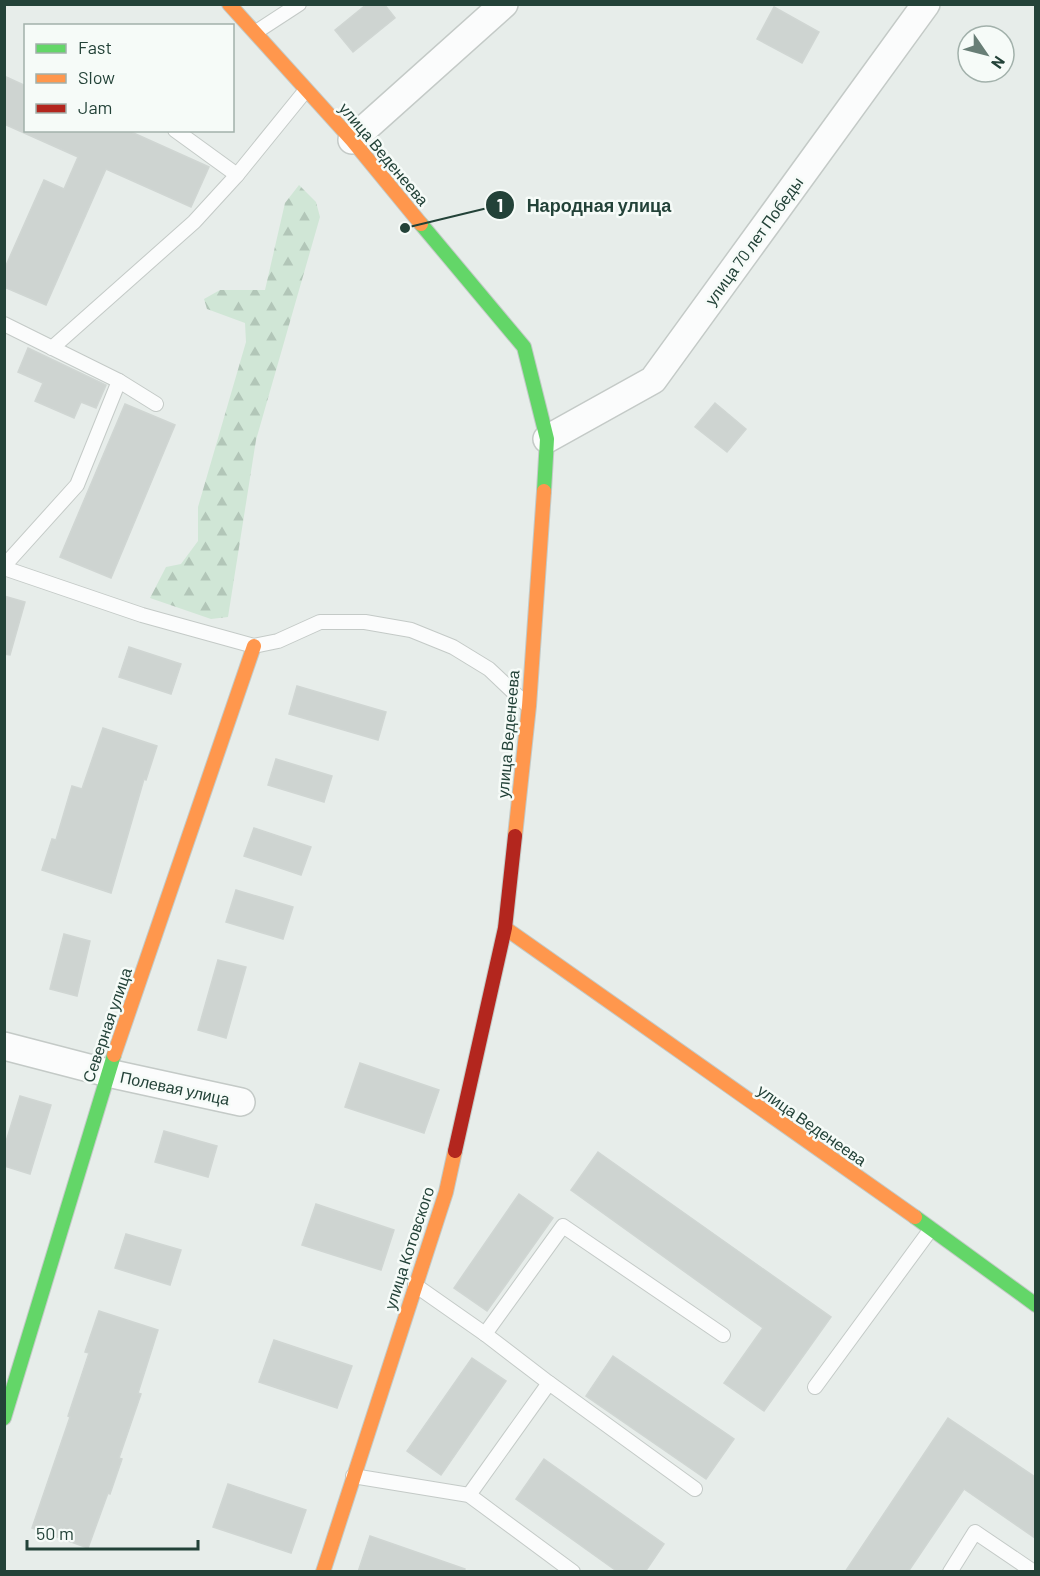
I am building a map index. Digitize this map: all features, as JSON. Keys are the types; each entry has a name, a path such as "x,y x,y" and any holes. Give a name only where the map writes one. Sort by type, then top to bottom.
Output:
{"main road":[{"name":"улица Веденеева","path":"229,4 352,140 524,346 547,439 529,706 505,928 1035,1305"},
{"name":"Северная улица","path":"4,1418 108,1074 254,646"},
{"name":"улица Котовского","path":"322,1572 446,1192 505,928"}],"street":[{"path":"352,140 504,4"},
{"name":"улица 70 лет Победы","path":"547,439 653,380 926,4"},
{"name":"Полевая улица","path":"4,1046 108,1074 241,1102"}],"lane":[{"path":"254,33 299,4"},
{"path":"52,348 194,222 237,175 306,90"},
{"path":"178,132 237,175"},
{"path":"4,324 119,381 156,404"},
{"path":"119,381 77,485 4,567 142,615 254,646 278,641 320,622 365,622 411,630 453,647 489,669 529,706"},
{"path":"485,1334 563,1226 723,1335"},
{"path":"815,1387 930,1229"},
{"path":"414,1285 485,1334 694,1489"},
{"path":"469,1495 549,1383"},
{"path":"353,1476 469,1495 573,1572"},
{"path":"950,1572 975,1532 1034,1572"}],"green space":[{"path":"299,185 316,202 320,217 256,440 228,617 211,619 150,598 166,567 181,564 198,541 198,507 246,342 245,323 207,309 204,299 220,290 265,290 285,203"}],"building":[{"path":"367,4 384,4 395,18 353,52 335,30"},
{"path":"774,7 819,32 802,63 757,39"},
{"path":"4,76 24,85 24,132 131,132 209,167 191,207 106,169 46,305 4,287 4,270 44,180 64,189 78,157 4,124"},
{"path":"28,348 106,385 96,408 81,402 74,418 35,401 43,383 18,372"},
{"path":"715,403 746,429 727,452 695,427"},
{"path":"125,404 175,425 111,578 60,557"},
{"path":"4,596 25,602 10,655 4,654"},
{"path":"129,647 181,664 171,694 119,677"},
{"path":"297,686 386,712 378,740 289,714"},
{"path":"103,728 157,746 146,780 144,779 111,893 42,870 52,839 56,840 72,786 82,789"},
{"path":"276,759 332,776 324,802 268,785"},
{"path":"254,828 311,847 301,875 244,856"},
{"path":"236,890 293,907 283,939 226,922"},
{"path":"64,934 90,941 77,996 50,989"},
{"path":"218,960 246,967 226,1038 198,1030"},
{"path":"360,1063 439,1090 424,1133 345,1107"},
{"path":"20,1096 51,1105 30,1174 4,1166 4,1148"},
{"path":"164,1131 217,1146 208,1177 155,1162"},
{"path":"598,1152 831,1317 764,1411 724,1383 763,1328 571,1190"},
{"path":"519,1194 553,1218 487,1311 454,1288"},
{"path":"316,1204 394,1230 381,1270 302,1245"},
{"path":"126,1234 181,1250 170,1285 115,1268"},
{"path":"99,1311 158,1330 138,1393 141,1394 119,1458 122,1459 88,1548 32,1528 70,1417 68,1416 89,1353 85,1352"},
{"path":"274,1340 352,1366 337,1408 259,1382"},
{"path":"613,1356 734,1439 706,1479 586,1396"},
{"path":"472,1358 506,1381 441,1475 407,1451"},
{"path":"948,1418 1035,1477 1035,1538 964,1489 908,1572 845,1572"},
{"path":"544,1459 664,1544 645,1572 618,1572 516,1499"},
{"path":"228,1484 306,1510 291,1553 213,1527"},
{"path":"370,1536 465,1569 464,1572 358,1572"}],"traffic: fast":[{"path":"421,224 524,347 547,439 544,491"},
{"path":"4,1418 114,1055"},
{"path":"915,1217 1036,1305"}],"traffic: slow":[{"path":"229,4 352,140 421,224"},
{"path":"515,836 529,706 544,491"},
{"path":"114,1055 254,646"},
{"path":"505,928 915,1217"},
{"path":"323,1572 446,1192 455,1151"}],"traffic: jam":[{"path":"455,1151 505,928 515,836"}],"place":[{"name":"Народная улица","path":"405,228"}]}
